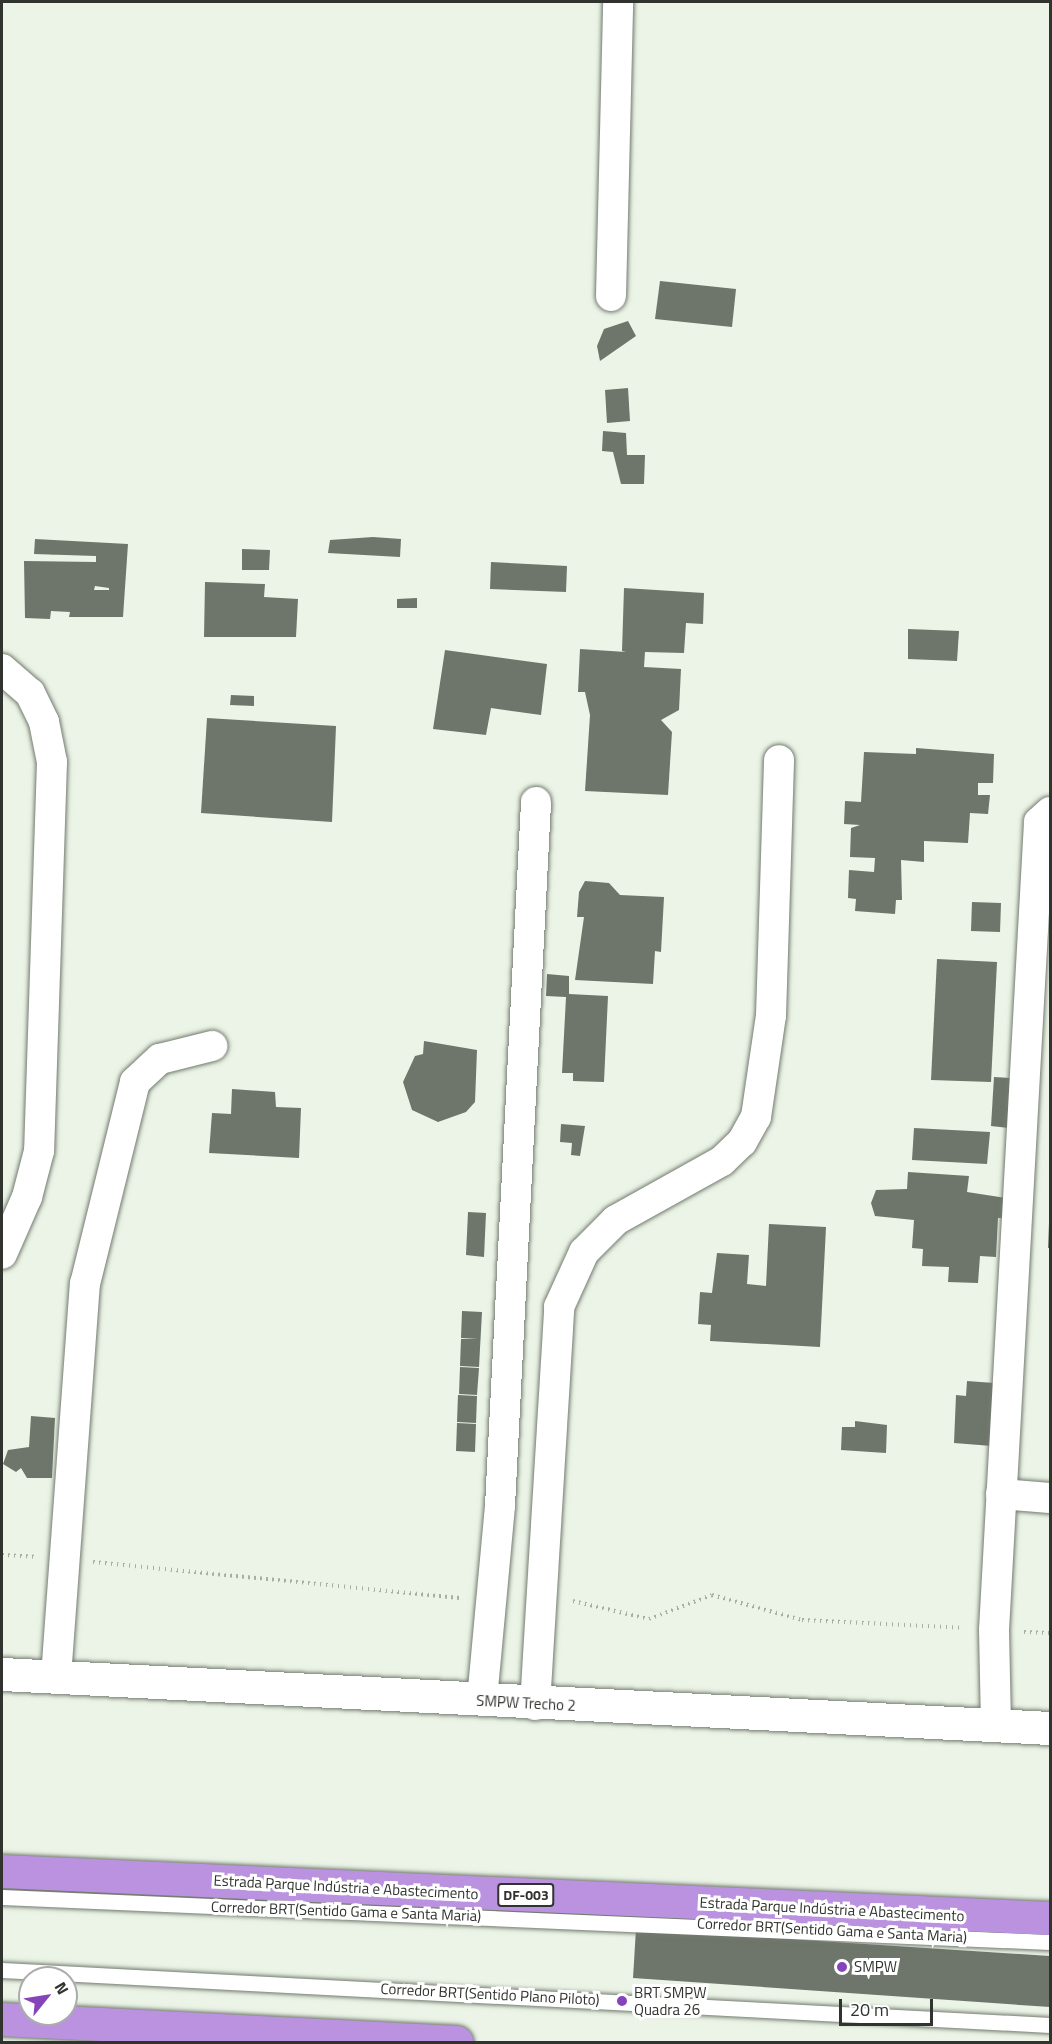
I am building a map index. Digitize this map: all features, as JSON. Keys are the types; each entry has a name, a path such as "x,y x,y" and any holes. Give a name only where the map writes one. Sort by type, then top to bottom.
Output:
{"highway":[{"name":"Estrada Parque Indústria e Abastecimento","path":"2,1871 1050,1918"},
{"path":"2,2019 456,2043"}],"street":[{"path":"611,296 618,2"},
{"path":"2,669 30,693 45,722 52,762 39,1151 27,1197 2,1254"},
{"path":"535,1705 559,1307 584,1252 616,1220 722,1161 742,1142 756,1117 771,1016 778,760"},
{"path":"482,1701 500,1506 536,802"},
{"path":"996,1725 1001,1494 1039,822 1050,812"},
{"path":"56,1677 85,1284 135,1082 160,1059 212,1046"},
{"path":"1001,1494 1050,1498"},
{"name":"SMPW Trecho 2","path":"2,1674 535,1705 1050,1728"}],"lane":[{"name":"Corredor BRT(Sentido Gama e Santa Maria)","path":"2,1897 1050,1942"},
{"name":"Corredor BRT(Sentido Plano Piloto)","path":"2,1970 1050,2025"}],"building":[{"path":"660,281 736,289 732,327 655,319"},
{"path":"628,321 636,336 600,361 597,346 604,329"},
{"path":"628,388 630,421 607,423 605,390"},
{"path":"603,431 626,433 627,455 645,455 644,484 621,484 613,452 602,451"},
{"path":"373,537 401,539 400,557 328,553 330,540"},
{"path":"35,539 128,544 123,617 69,617 70,612 51,611 50,619 25,618 24,561 96,562 96,556 34,554","holes":["95,586 109,588 109,590 94,590"]},
{"path":"242,549 270,550 269,570 242,570"},
{"path":"491,562 567,566 566,592 490,589"},
{"path":"205,582 265,584 264,597 298,599 296,637 204,637"},
{"path":"624,588 704,593 703,624 686,623 684,653 645,652 644,667 681,669 679,710 661,720 672,732 668,795 585,791 590,715 585,692 578,692 580,649 626,652 622,651"},
{"path":"417,598 417,608 397,608 397,599"},
{"path":"908,629 959,631 957,661 908,659"},
{"path":"445,650 547,664 541,715 491,708 486,735 433,729"},
{"path":"231,695 254,696 254,706 230,705"},
{"path":"207,718 336,726 332,822 201,813"},
{"path":"916,748 994,754 993,783 978,783 978,795 990,795 988,814 970,813 968,843 924,841 924,862 901,860 902,900 896,900 895,914 855,911 856,899 848,898 849,870 874,872 875,858 850,857 851,828 860,825 844,824 845,801 861,802 864,752 916,754"},
{"path":"585,881 609,883 620,895 664,897 661,952 655,951 653,984 575,980 584,917 577,917 579,892"},
{"path":"972,902 1001,903 1000,932 971,931"},
{"path":"937,959 997,962 991,1082 931,1080"},
{"path":"547,974 569,976 569,994 608,996 604,1082 573,1081 573,1073 562,1073 566,997 546,996"},
{"path":"424,1041 477,1050 475,1102 466,1112 438,1122 412,1110 403,1082 415,1056 423,1054"},
{"path":"994,1077 1011,1078 1009,1128 991,1126"},
{"path":"232,1089 275,1092 276,1107 301,1108 299,1158 209,1153 212,1113 231,1114"},
{"path":"561,1124 585,1126 580,1156 571,1155 572,1143 560,1142"},
{"path":"914,1128 990,1132 987,1164 912,1160"},
{"path":"908,1172 969,1176 967,1192 1006,1198 1005,1218 998,1218 996,1257 980,1256 978,1283 948,1282 949,1267 922,1266 923,1249 912,1248 914,1220 875,1216 871,1203 876,1190 907,1189"},
{"path":"468,1212 486,1213 484,1257 466,1255"},
{"path":"1049,1223 1050,1248 1048,1248"},
{"path":"769,1224 826,1227 820,1347 710,1341 711,1325 698,1324 700,1292 712,1293 717,1253 749,1255 747,1284 766,1286"},
{"path":"462,1311 482,1312 479,1367 460,1366 461,1339 478,1339 461,1338"},
{"path":"460,1367 479,1368 477,1395 459,1394"},
{"path":"967,1381 994,1383 992,1446 954,1443 956,1395 966,1396"},
{"path":"458,1395 477,1396 476,1423 457,1422"},
{"path":"31,1416 55,1418 52,1478 27,1478 21,1468 16,1472 3,1464 8,1450 29,1447"},
{"path":"855,1421 887,1425 886,1453 841,1450 842,1427 855,1427"},
{"path":"457,1423 476,1424 475,1452 456,1451"},
{"name":"SMPW","path":"636,1929 1050,1956 1050,2007 633,1978"}],"place":[{"name":"SMPW","path":"842,1967"},
{"name":"BRT SMPW Quadra 26","path":"622,2001"}]}
